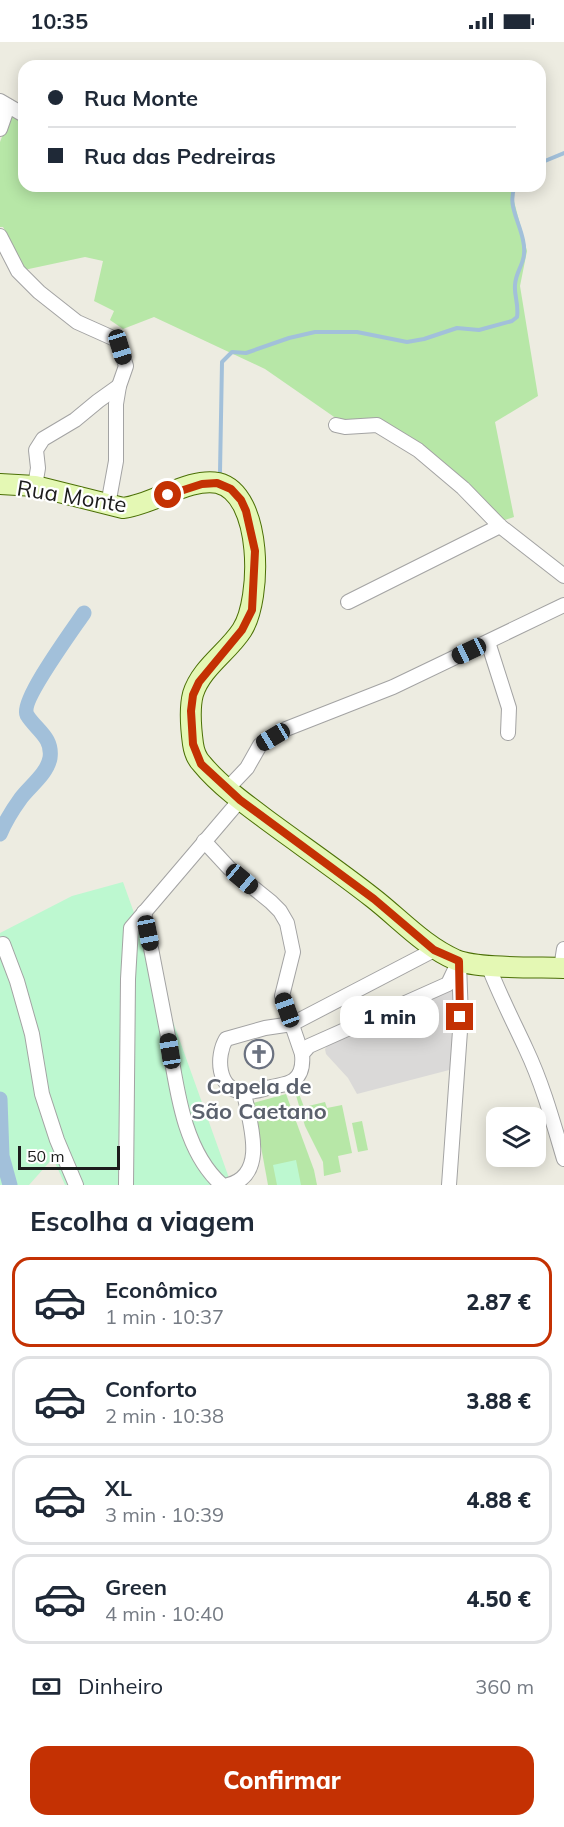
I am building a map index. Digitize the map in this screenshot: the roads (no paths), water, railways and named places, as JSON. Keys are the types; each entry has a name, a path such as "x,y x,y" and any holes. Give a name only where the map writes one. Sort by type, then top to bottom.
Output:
{"main road":[{"name":"Rua Monte","path":"0,484 35,486 123,508 136,507 189,486 217,483 231,489 241,500 246,511 255,551 252,610 242,630 199,682 193,695 191,711 193,744 201,764 234,794 374,899 434,950 459,961 488,965 563,962"}],"street":[{"path":"0,129 4,104 18,112"},
{"path":"0,236 18,272 39,292 77,322 115,339 120,347 126,366 119,386 116,461 108,505"},
{"path":"35,486 38,468 36,450 43,439 75,420 119,386"},
{"path":"336,425 345,427 377,425 418,450 464,488 500,526 564,576"},
{"path":"348,602 500,526"},
{"path":"126,1185 128,979 131,928 204,841 234,794 260,745 285,729 393,687 564,605"},
{"path":"488,642 509,708 508,733"},
{"path":"204,841 229,868 271,902 287,923 293,952 282,996 292,1024 302,1054 303,1064 299,1075 292,1082 244,1093 231,1089 224,1079 219,1058 226,1039 265,1028 292,1024 434,950"},
{"path":"144,912 177,1093 191,1141 213,1177 222,1185"},
{"path":"0,945 3,944 4,960 18,981 32,1034 42,1095 57,1140 76,1185"},
{"path":"302,1054 309,1046 448,984 459,961"},
{"path":"449,1185 460,1017 459,961"},
{"path":"488,965 501,998 527,1050 547,1101 564,1159"},
{"path":"228,1185 233,1184 246,1173 254,1155 244,1093"}],"waterway":[{"path":"546,160 564,153"},
{"path":"220,472 222,362 232,352 246,353 289,338 315,332 357,332 407,342 457,328 479,330 512,321 517,317 515,285 523,260 524,248 513,206 513,192"},
{"path":"0,834 18,802 42,775 48,764 49,745 27,715 27,707 39,681 84,613"},
{"path":"0,1099 2,1156 10,1185"}],"place":[{"name":"Capela de São Caetano","path":"259,1054"}]}
